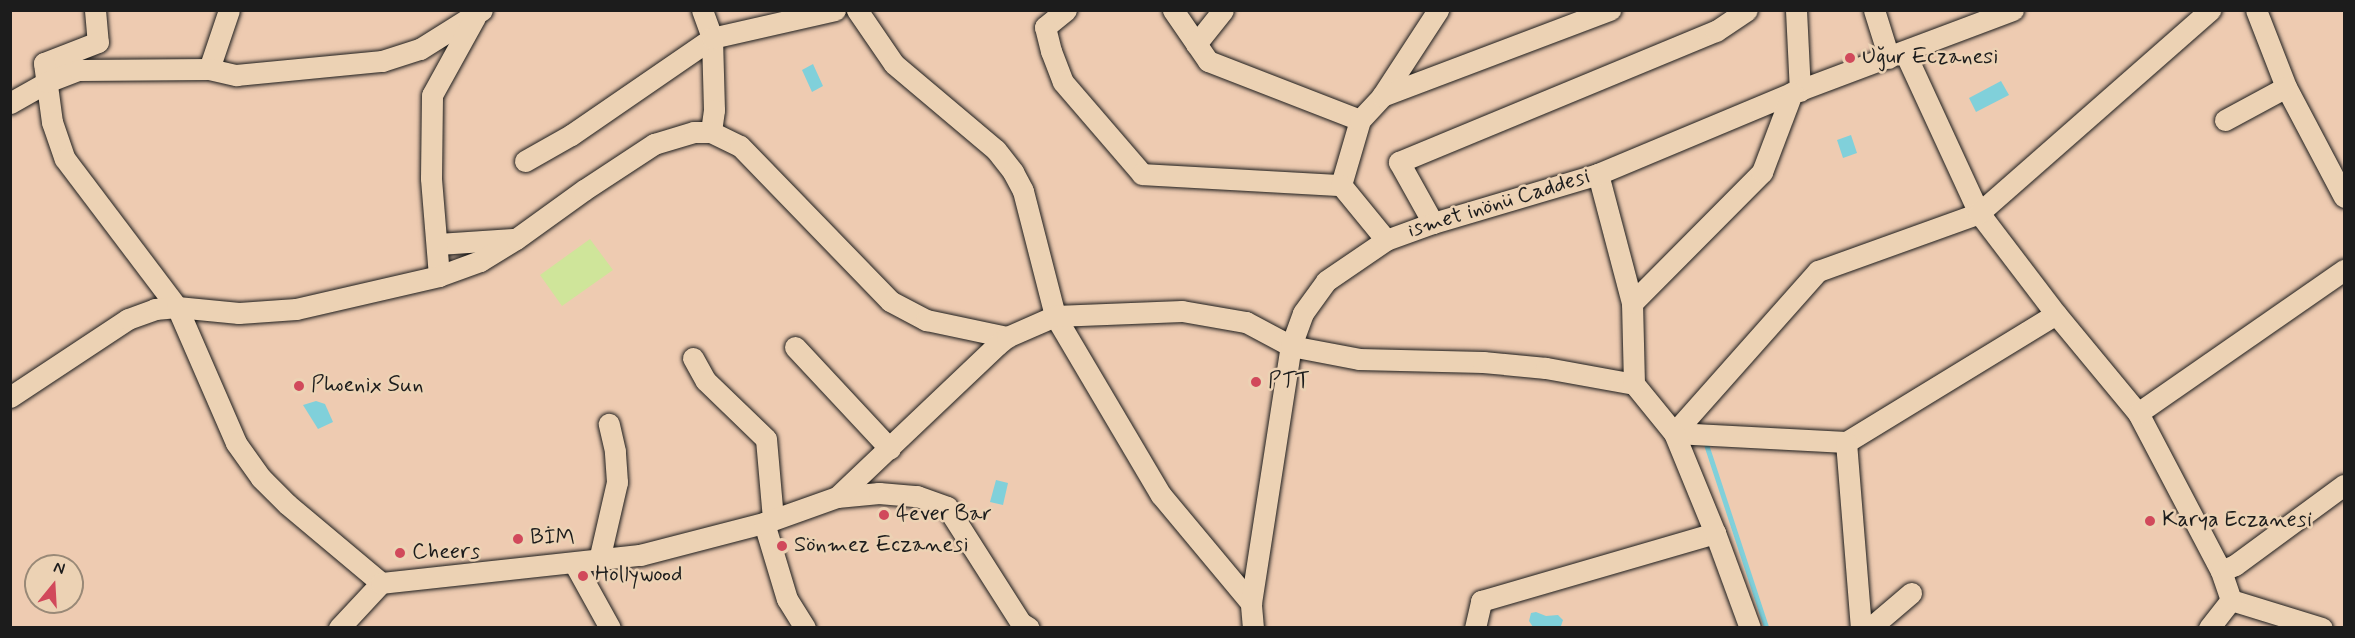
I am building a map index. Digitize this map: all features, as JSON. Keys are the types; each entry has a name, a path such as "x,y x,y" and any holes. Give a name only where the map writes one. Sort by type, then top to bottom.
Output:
{"street":[{"path":"95,10 98,42 44,63 52,122 65,159 177,307 236,443 261,477 286,504 381,584"},
{"path":"209,69 229,10"},
{"path":"702,10 712,38 714,110 711,132"},
{"path":"525,161 571,135 712,38 835,10"},
{"path":"856,10 894,64 996,150 1013,172 1023,191 1055,316 1161,495 1251,603"},
{"path":"1066,10 1045,19 1051,51 1063,82 1142,174 1341,184 1386,240"},
{"path":"1173,10 1208,61 1360,120"},
{"path":"1196,44 1223,10"},
{"path":"1341,184 1360,120 1382,96 1438,10"},
{"path":"1382,96 1610,10"},
{"path":"1432,223 1399,162 1716,31 1747,10"},
{"path":"1632,303 1762,172 1796,92 1796,10"},
{"path":"1874,10 1979,213 2056,314 2138,413 2221,571 2231,600"},
{"name":"ismet inönü Caddesi","path":"1253,627 1251,603 1291,346 1303,313 1326,281 1386,240 1432,223 1598,174 1796,92 1897,56 2013,10"},
{"path":"1674,433 1818,271 1979,213 2210,10"},
{"path":"2256,10 2286,87 2344,197"},
{"path":"10,103 47,82 79,70 209,69 236,75 382,61 420,49 479,13"},
{"path":"439,276 431,178 432,95 479,13"},
{"path":"2225,120 2286,87"},
{"path":"10,397 128,319 155,309 177,307 240,313 296,309 439,276 480,261 516,239 584,190 654,144 674,136 711,132 740,146 764,168 890,301 926,320 1007,337"},
{"path":"1598,174 1632,303 1634,384 1674,433 1715,532 1750,627"},
{"path":"438,244 516,239"},
{"path":"2138,413 2344,270"},
{"path":"837,497 1007,337 1055,316 1182,311 1246,322 1291,346 1359,359 1483,362 1546,368 1634,384"},
{"path":"1674,433 1846,442 2056,314"},
{"path":"795,347 890,449"},
{"path":"693,358 706,381 766,439 769,521 787,599 805,627"},
{"path":"599,560 617,482 615,451 609,423"},
{"path":"1846,442 1861,627"},
{"path":"2221,571 2235,565 2344,485"},
{"path":"339,627 381,584 640,555 769,521 837,497 889,493 917,496 947,507 1022,626"},
{"path":"1475,627 1481,601 1715,532"},
{"path":"574,563 610,627"},
{"path":"1870,627 1911,593"},
{"path":"2209,627 2231,600"},
{"path":"2231,600 2322,627"}],"green space":[{"path":"590,239 613,270 562,306 540,275"}],"water":[{"path":"813,64 823,86 812,92 802,70"},
{"path":"2001,81 2009,95 1976,112 1969,98"},
{"path":"1851,135 1857,153 1843,158 1837,140"},
{"path":"316,401 325,404 333,422 318,429 303,405"},
{"path":"996,480 1008,483 1003,505 990,502"},
{"path":"1536,612 1546,616 1558,615 1563,620 1561,626 1533,627 1529,621 1531,613"}],"waterway":[{"path":"1707,446 1767,628"}],"place":[{"name":"Uğur Eczanesi","path":"1850,58"},
{"name":"PTT","path":"1256,382"},
{"name":"Phoenix Sun","path":"299,386"},
{"name":"4ever Bar","path":"884,515"},
{"name":"Karya Eczanesi","path":"2150,521"},
{"name":"BİM","path":"518,539"},
{"name":"Sönmez Eczanesi","path":"782,546"},
{"name":"Cheers","path":"400,553"},
{"name":"Hollywood","path":"583,576"}]}
